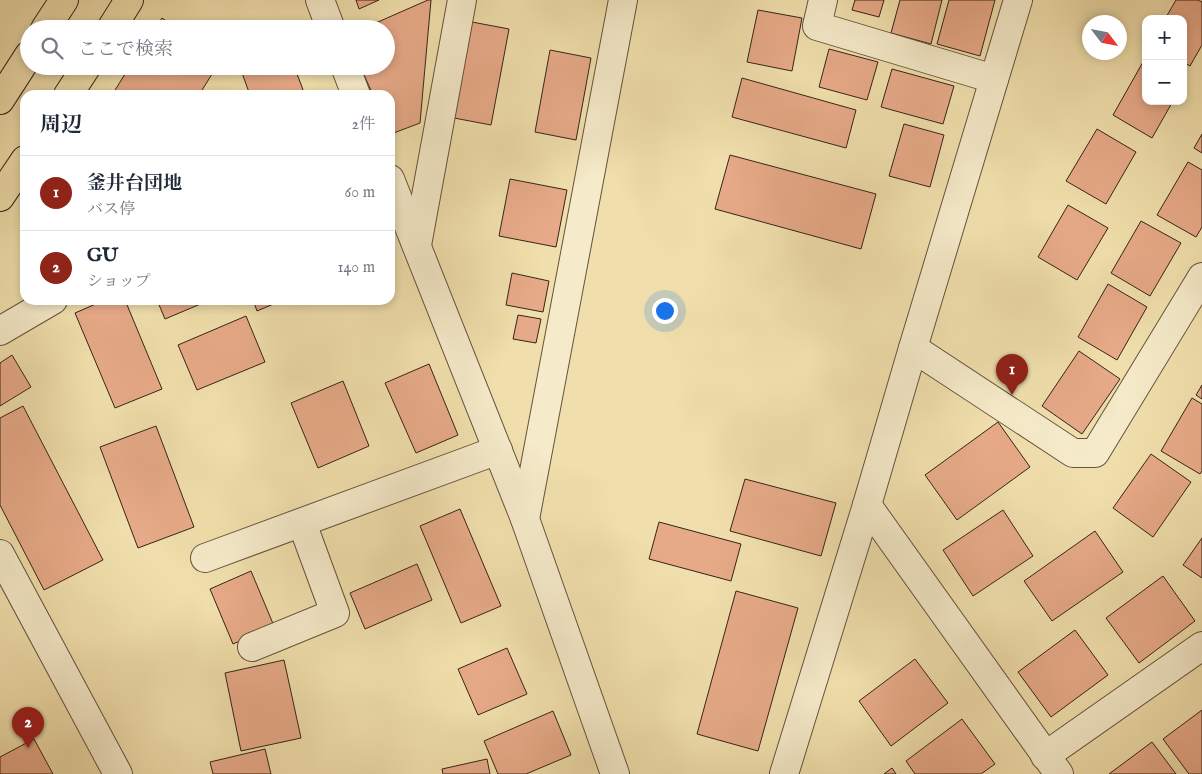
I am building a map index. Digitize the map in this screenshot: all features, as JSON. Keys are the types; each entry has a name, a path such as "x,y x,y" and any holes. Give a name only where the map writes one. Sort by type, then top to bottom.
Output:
{"highway":[{"path":"52,20 64,0"},
{"path":"117,20 129,0"},
{"path":"0,100 20,69"},
{"path":"71,90 81,75"},
{"path":"0,197 20,167"}],"street":[{"path":"320,0 328,20"},
{"path":"417,245 462,0"},
{"path":"526,519 623,0"},
{"path":"823,0 817,26 994,79"},
{"path":"787,772 1018,0"},
{"path":"348,75 354,90"},
{"path":"395,191 526,519 615,774"},
{"path":"913,348 1073,453 1095,453 1202,277"},
{"path":"0,331 44,305"},
{"path":"205,558 498,450"},
{"path":"867,505 1052,765 1202,646"},
{"path":"252,647 335,613 302,523"},
{"path":"0,554 118,774"}],"building":[{"path":"356,0 379,0 359,9"},
{"path":"431,0 420,123 395,132 395,90 371,90 364,75 395,75 395,20 382,20"},
{"path":"855,0 884,0 879,17 852,10"},
{"path":"900,0 942,0 931,44 891,33"},
{"path":"949,0 995,0 980,56 937,44"},
{"path":"1176,0 1198,0 1202,2 1202,45 1190,66 1187,64 1187,15 1167,15"},
{"path":"758,10 802,18 792,71 747,62"},
{"path":"472,22 509,29 491,125 454,118"},
{"path":"829,49 878,62 867,100 819,87"},
{"path":"550,50 591,58 576,140 535,132"},
{"path":"1142,64 1142,105 1171,105 1152,138 1113,115"},
{"path":"892,69 954,86 943,124 881,107"},
{"path":"124,75 211,75 202,90 115,90"},
{"path":"243,75 297,75 303,90 248,90"},
{"path":"742,78 856,110 846,148 732,117"},
{"path":"904,124 944,135 930,187 889,176"},
{"path":"1097,129 1136,152 1106,204 1066,181"},
{"path":"1202,134 1202,153 1194,148"},
{"path":"730,155 876,194 861,249 715,209"},
{"path":"1188,162 1202,170 1202,227 1196,237 1157,215"},
{"path":"510,179 567,190 556,247 499,236"},
{"path":"1068,205 1108,228 1077,280 1038,257"},
{"path":"1141,221 1181,243 1150,296 1111,273"},
{"path":"512,273 549,281 543,312 506,305"},
{"path":"1108,284 1147,307 1117,360 1078,337"},
{"path":"93,305 127,305 162,389 115,408 75,313"},
{"path":"159,305 198,305 165,319"},
{"path":"255,305 271,305 257,311"},
{"path":"518,315 541,319 536,343 513,339"},
{"path":"246,316 265,362 197,390 178,345"},
{"path":"1079,351 1120,379 1082,434 1042,406"},
{"path":"12,355 31,387 0,406 0,363"},
{"path":"429,364 458,435 416,453 385,383"},
{"path":"343,381 369,446 318,468 291,403"},
{"path":"1202,385 1202,399 1196,395"},
{"path":"1192,398 1202,404 1202,471 1200,474 1161,451"},
{"path":"23,406 103,560 44,590 0,505 0,418"},
{"path":"998,422 1030,467 957,520 925,475"},
{"path":"156,426 194,527 138,548 100,447"},
{"path":"1151,454 1191,482 1153,537 1113,508"},
{"path":"745,479 836,503 821,556 730,531"},
{"path":"460,509 501,606 461,623 420,526"},
{"path":"1003,510 1033,556 973,596 943,550"},
{"path":"659,522 741,544 731,581 649,559"},
{"path":"1095,531 1123,572 1052,621 1024,581"},
{"path":"1202,538 1202,578 1183,565"},
{"path":"417,564 432,600 365,629 350,593"},
{"path":"251,571 274,626 233,644 210,589"},
{"path":"1163,576 1195,621 1139,663 1106,618"},
{"path":"736,591 798,608 758,751 697,734"},
{"path":"1075,630 1108,675 1051,717 1018,672"},
{"path":"507,648 527,694 478,715 458,669"},
{"path":"915,659 948,703 891,746 859,701"},
{"path":"284,660 301,738 241,751 225,673"},
{"path":"1202,710 1202,774 1189,774 1163,739"},
{"path":"553,711 571,755 526,774 498,774 484,741"},
{"path":"962,719 995,764 981,774 915,774 906,761"},
{"path":"34,739 53,774 0,774 0,757"},
{"path":"1152,742 1176,774 1109,774"},
{"path":"265,749 271,774 213,774 210,762"},
{"path":"487,759 490,774 443,774 442,769"},
{"path":"892,768 896,774 884,774"}],"place":[{"name":"釜井台団地","path":"1012,395"},
{"name":"GU","path":"28,748"}]}
